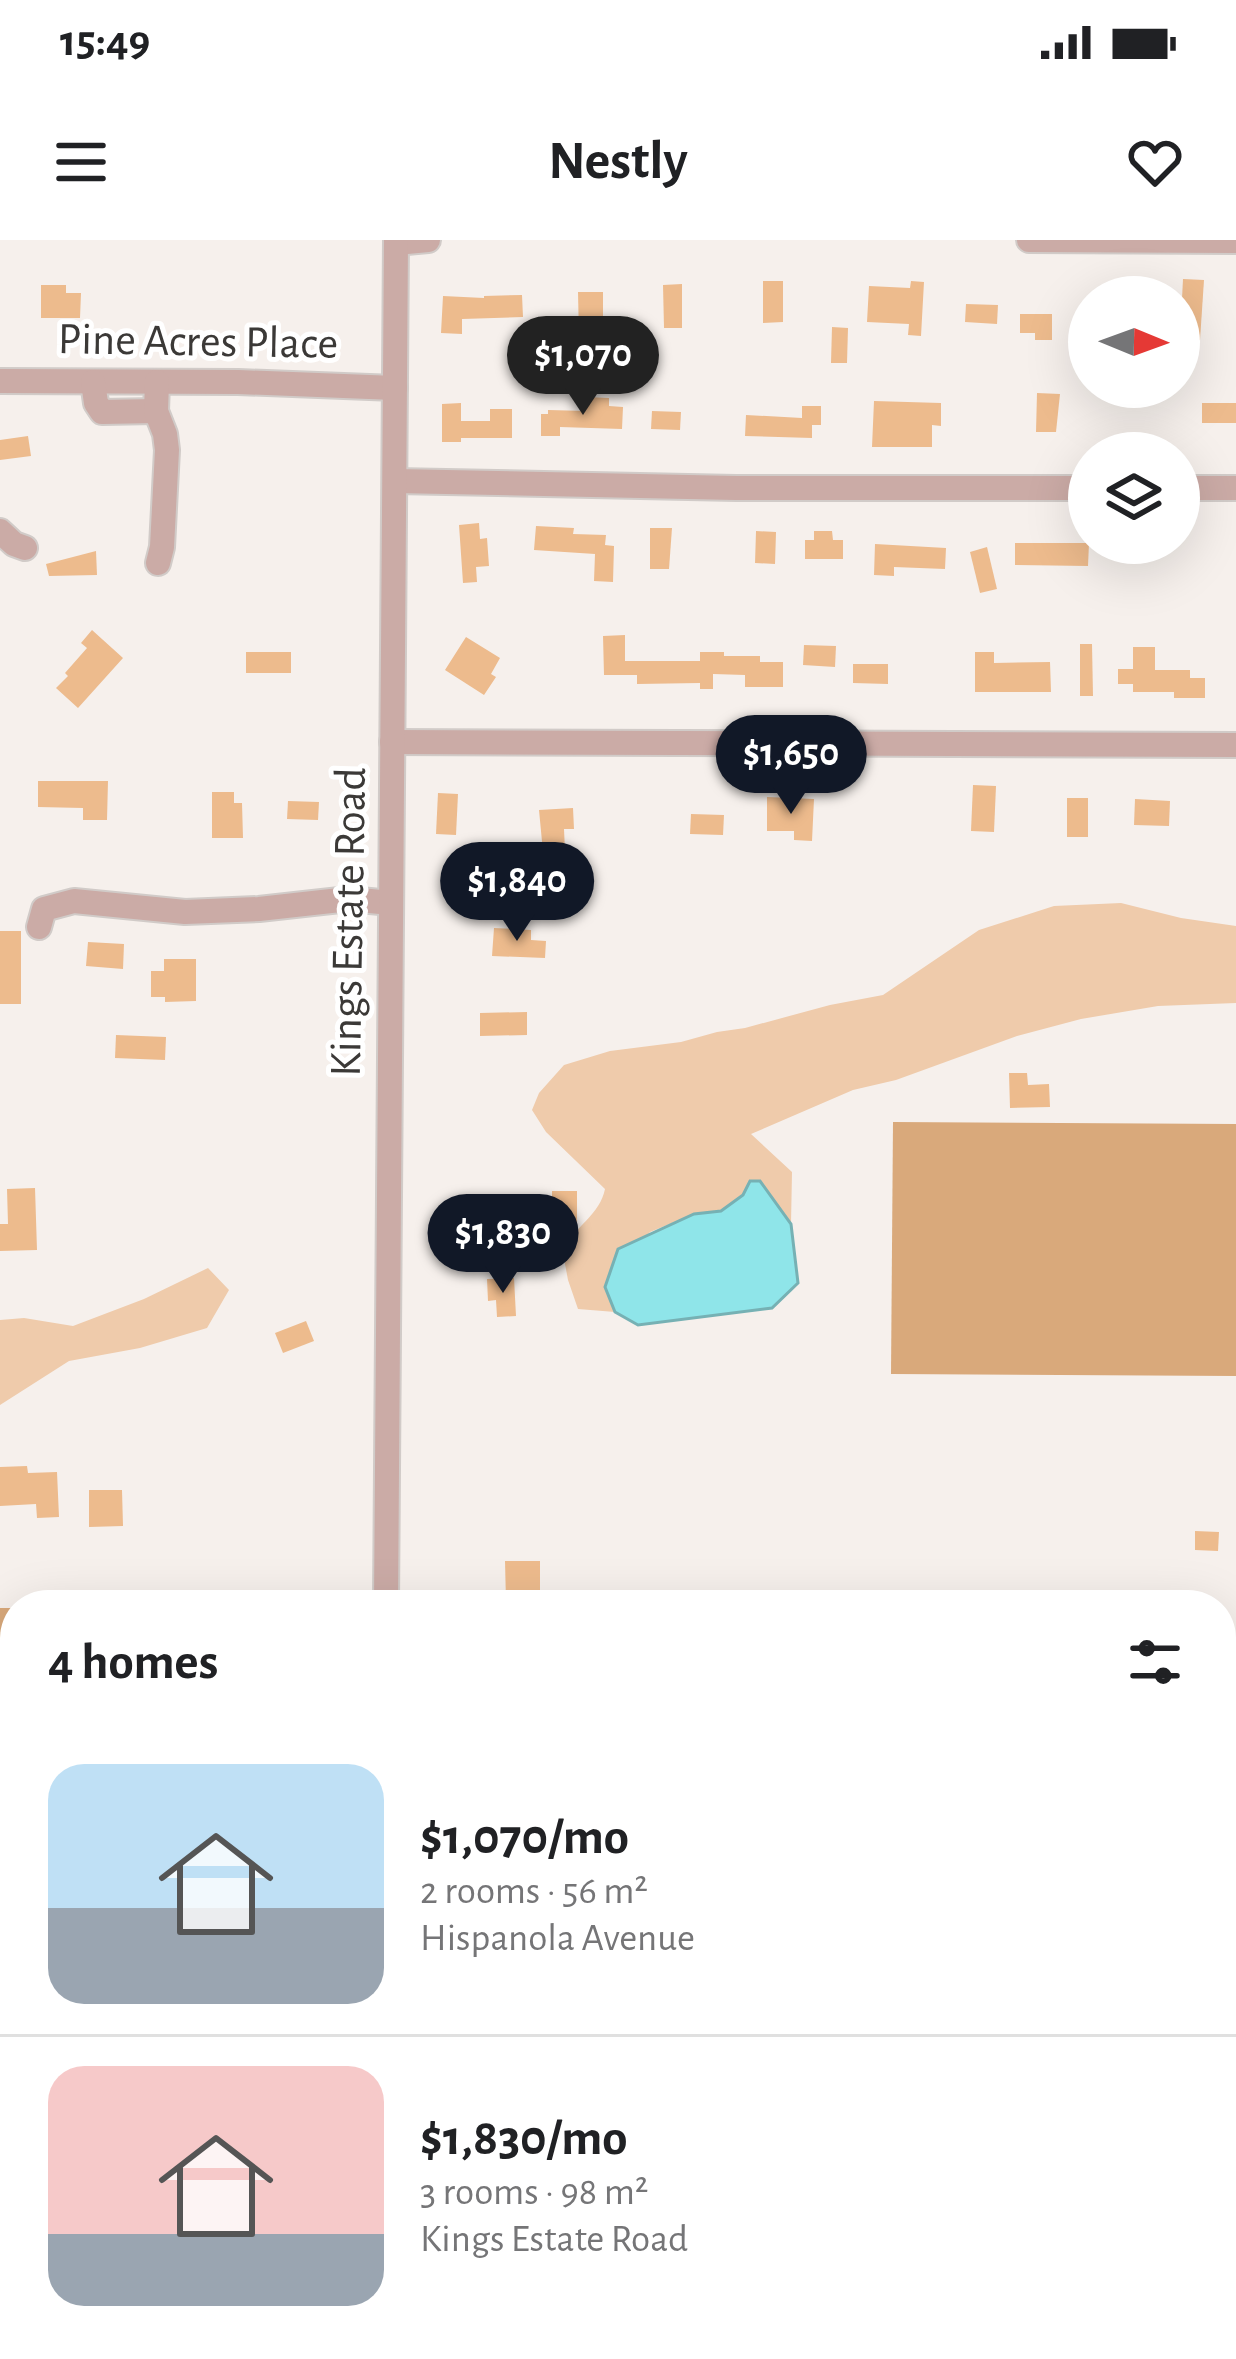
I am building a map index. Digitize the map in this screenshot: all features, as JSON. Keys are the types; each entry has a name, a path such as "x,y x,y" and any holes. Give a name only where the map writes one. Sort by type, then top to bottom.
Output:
{"street":[{"path":"396,241 428,240"},
{"path":"1029,240 1236,241"},
{"name":"Kings Estate Road","path":"386,1590 396,241"},
{"name":"Pine Acres Place","path":"0,381 395,388"},
{"path":"93,382 102,412 156,411"},
{"path":"157,382 156,411 167,450 158,563"},
{"path":"394,481 1068,488"},
{"path":"1200,488 1236,488"},
{"path":"0,531 25,548"},
{"path":"392,742 1236,745"},
{"path":"39,927 44,909 74,901 185,912 349,899 391,903"}],"shaded area":[{"path":"1121,903 1236,926 1236,1003 1158,1006 1017,1036 896,1080 853,1090 751,1134 792,1172 791,1224 778,1206 743,1195 721,1211 694,1214 650,1232 605,1287 615,1312 578,1309 562,1248 593,1213 605,1189 546,1132 532,1110 539,1093 564,1065 610,1051 681,1042 883,995 979,930 1054,906"},
{"path":"893,1122 1236,1124 1236,1376 891,1374"},
{"path":"208,1268 229,1290 207,1328 140,1348 69,1361 0,1405 0,1320 24,1318 73,1326"}],"water":[{"path":"750,1181 760,1181 791,1224 798,1283 772,1308 638,1325 615,1312 605,1287 618,1249 694,1214 721,1211 743,1195"}],"building":[{"path":"1200,280 1204,280 1200,340"},
{"path":"763,281 783,281 783,322 763,323"},
{"path":"911,281 924,282 921,336 908,335 909,324 867,322 869,286 910,288"},
{"path":"682,284 682,328 664,328 663,285"},
{"path":"41,285 66,285 66,293 81,293 80,318 41,318"},
{"path":"578,292 603,292 603,338 579,338"},
{"path":"522,295 523,317 462,319 462,334 441,333 443,296"},
{"path":"966,304 998,305 997,324 965,322"},
{"path":"1020,314 1052,314 1052,340 1035,340 1035,333 1020,333"},
{"path":"832,327 848,328 847,363 831,363"},
{"path":"1037,393 1060,394 1056,432 1036,432"},
{"path":"586,397 609,398 609,406 623,407 622,429 560,427 560,436 541,436 541,414 586,411"},
{"path":"874,401 941,403 941,426 932,425 932,447 872,447"},
{"path":"461,403 461,421 490,421 490,409 512,409 512,438 442,442 442,404"},
{"path":"1202,403 1236,403 1236,423 1202,423"},
{"path":"802,406 821,406 821,425 812,425 812,438 745,436 746,415 802,418"},
{"path":"652,411 681,412 680,430 651,429"},
{"path":"28,436 31,456 0,460 0,440"},
{"path":"479,523 480,539 487,538 489,566 476,567 477,582 463,583 459,525"},
{"path":"536,526 606,535 605,545 614,546 613,582 594,581 595,554 534,550"},
{"path":"650,528 672,528 669,569 650,569"},
{"path":"756,531 776,532 775,564 755,563"},
{"path":"814,531 832,531 833,540 843,540 843,559 805,559 805,540 814,540"},
{"path":"1015,543 1068,543 1068,564 1088,564 1088,566 1015,565"},
{"path":"875,544 946,548 945,569 894,567 894,576 874,575"},
{"path":"987,547 997,589 980,593 970,552"},
{"path":"96,551 97,575 49,576 46,564"},
{"path":"92,630 123,658 78,708 56,688 87,648 81,643"},
{"path":"625,635 625,661 700,661 700,652 760,656 760,662 783,662 783,687 745,687 745,675 713,674 713,689 700,689 700,683 637,684 637,675 604,675 603,636"},
{"path":"466,637 500,658 491,674 496,677 484,695 445,670"},
{"path":"1080,644 1092,644 1093,696 1080,696"},
{"path":"804,645 836,646 835,667 803,665"},
{"path":"1133,647 1155,647 1155,670 1190,670 1190,678 1205,678 1205,698 1133,692 1133,684 1118,684 1118,669 1133,669"},
{"path":"246,652 291,652 291,673 246,673"},
{"path":"975,652 994,652 994,663 1050,662 1051,692 975,692"},
{"path":"853,664 888,664 888,684 853,683"},
{"path":"38,781 108,781 107,820 83,820 83,808 38,807"},
{"path":"973,785 996,786 994,832 971,831"},
{"path":"212,792 234,792 234,803 242,803 243,838 212,838"},
{"path":"438,793 458,794 456,835 436,834"},
{"path":"767,797 814,799 812,841 794,840 794,831 767,831"},
{"path":"1067,798 1088,798 1088,837 1067,837"},
{"path":"1135,799 1170,801 1169,826 1134,825"},
{"path":"288,801 319,802 318,820 287,819"},
{"path":"573,808 574,829 564,829 565,851 543,852 539,810"},
{"path":"691,814 724,815 723,835 690,834"},
{"path":"494,928 531,930 531,940 546,941 545,958 492,956"},
{"path":"0,931 21,931 21,1004 0,1004"},
{"path":"88,942 124,944 123,969 86,966"},
{"path":"164,959 196,959 196,1001 165,1002 165,997 151,997 151,971 164,971"},
{"path":"527,1012 527,1035 480,1036 480,1013"},
{"path":"116,1035 166,1037 165,1060 115,1058"},
{"path":"1009,1073 1027,1073 1028,1085 1049,1084 1050,1107 1010,1108"},
{"path":"35,1188 37,1250 0,1251 0,1224 8,1224 7,1189"},
{"path":"552,1191 577,1191 577,1235 552,1235"},
{"path":"514,1278 516,1316 497,1317 496,1300 488,1301 487,1279"},
{"path":"306,1321 314,1341 283,1353 275,1333"},
{"path":"27,1466 28,1473 57,1472 59,1517 37,1518 36,1504 0,1506 0,1467"},
{"path":"89,1490 122,1490 123,1526 89,1527"},
{"path":"1195,1531 1219,1532 1218,1551 1195,1550"},
{"path":"505,1561 540,1561 540,1590 506,1590"}]}
